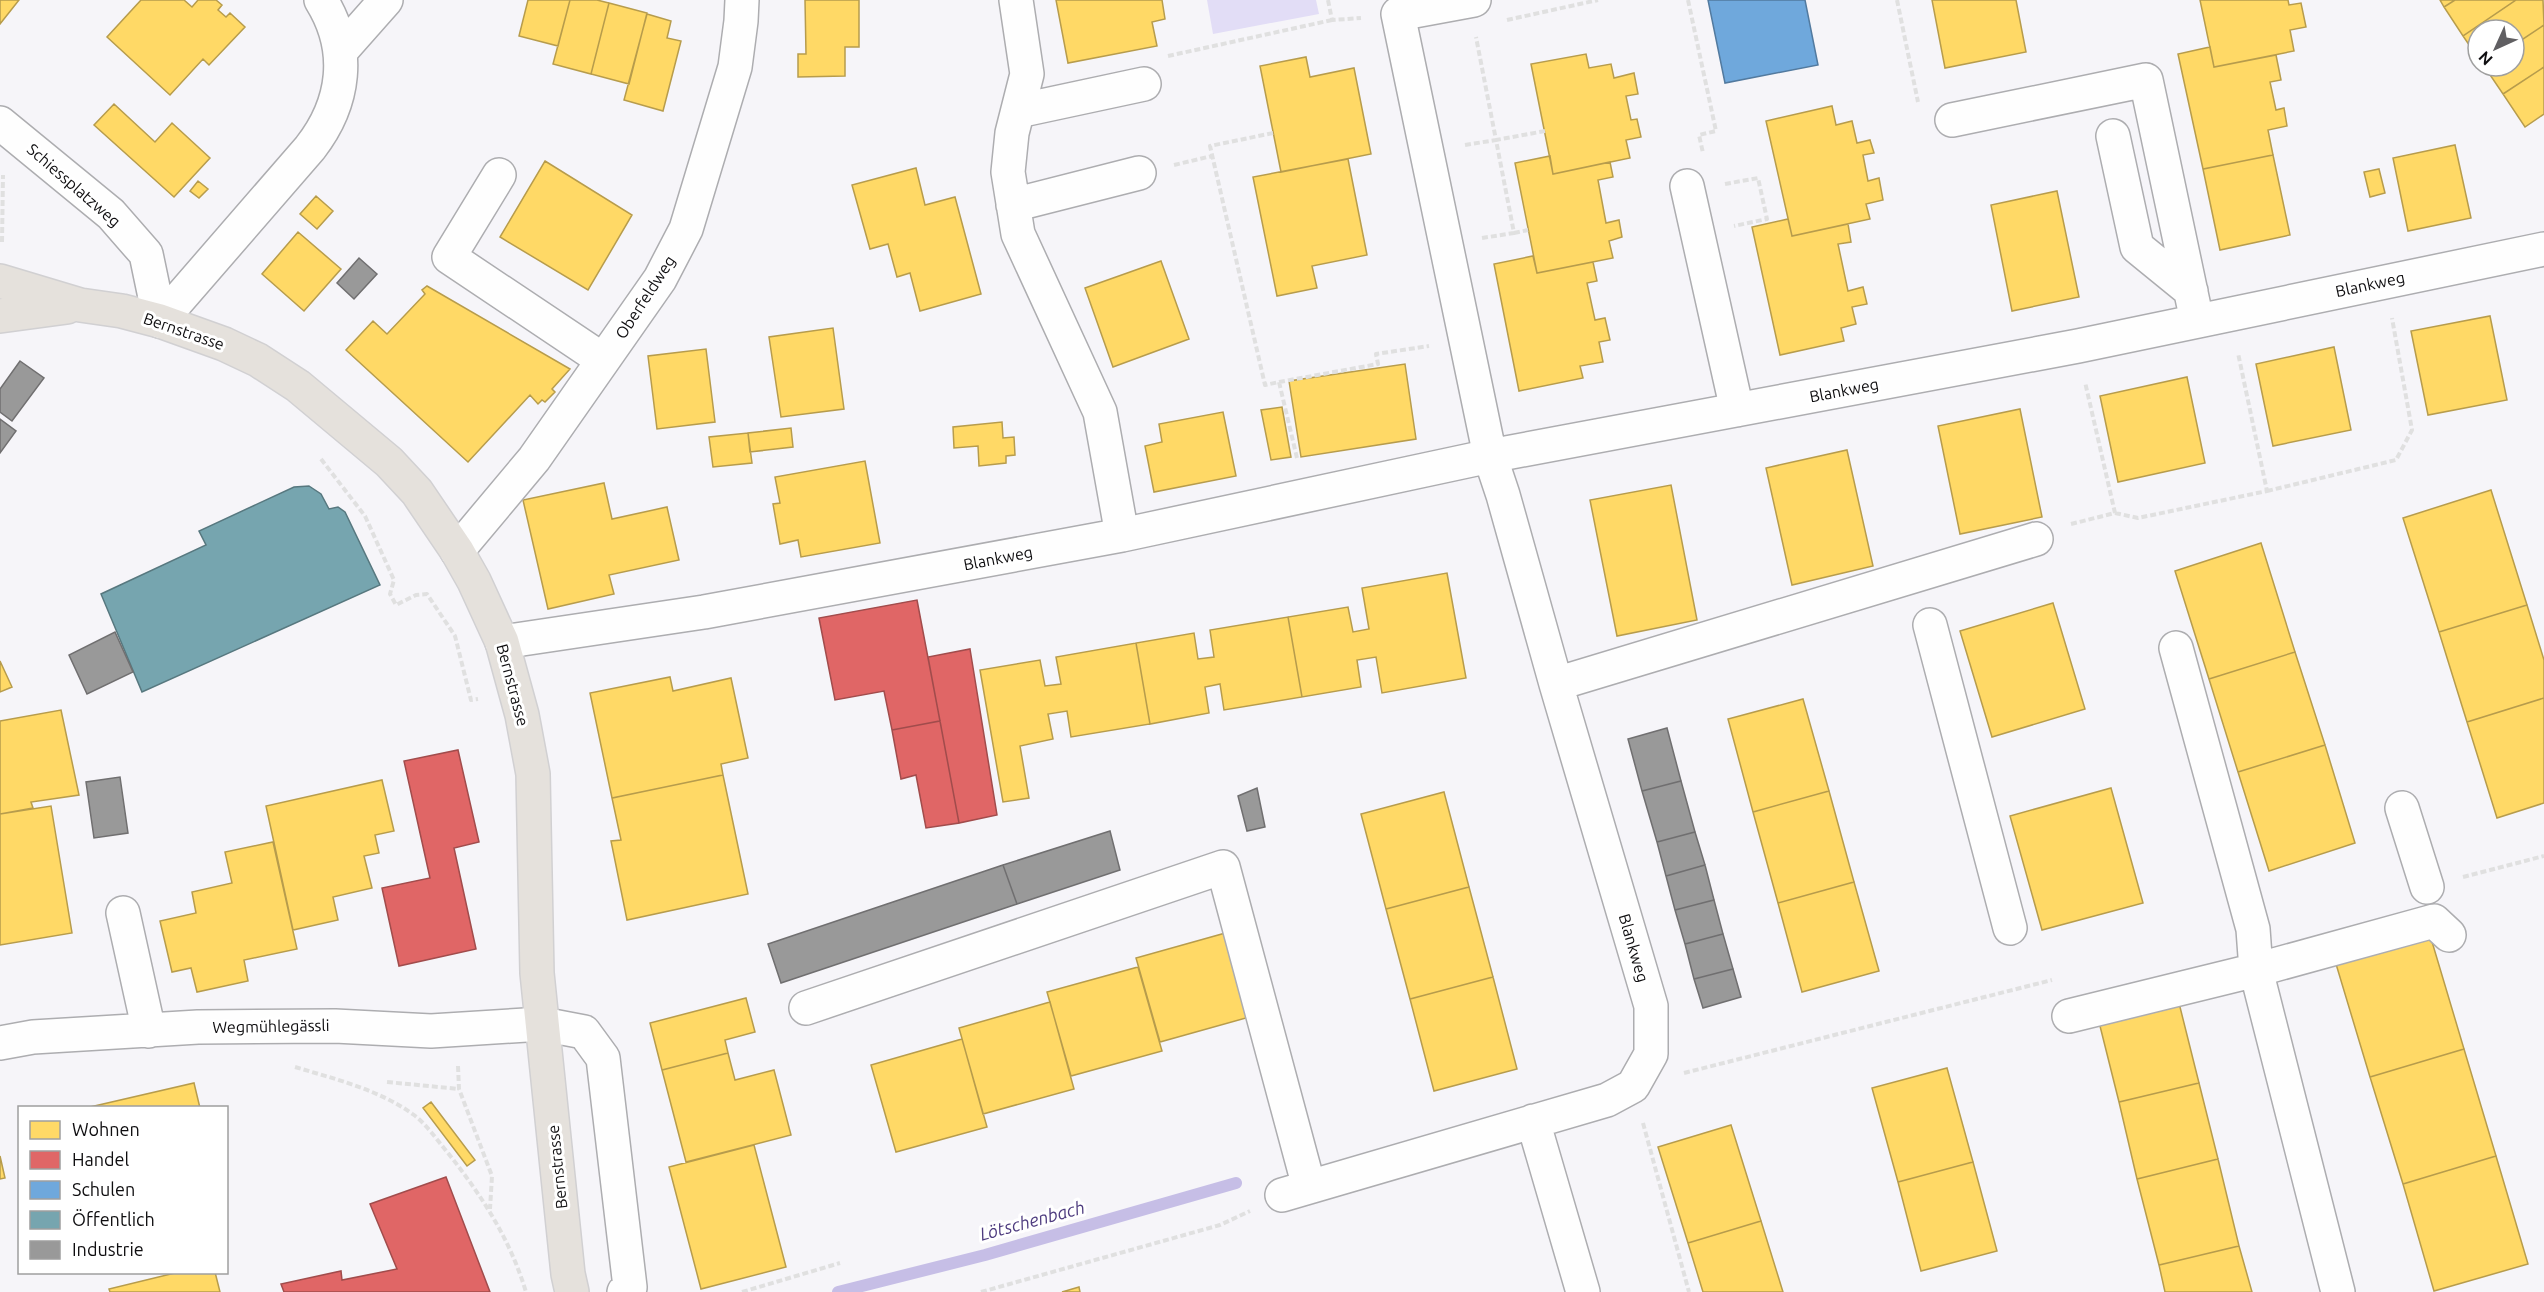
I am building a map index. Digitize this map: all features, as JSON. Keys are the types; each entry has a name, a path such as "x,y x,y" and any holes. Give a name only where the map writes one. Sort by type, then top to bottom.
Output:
{"main road":[{"name":"Bernstrasse","path":"1,267 80,305"},
{"name":"Bernstrasse","path":"0,315 80,305 122,311 160,321 233,348 258,360 298,386 389,462 417,492 457,551 474,581 502,642 517,691 533,774 537,973 568,1274 572,1292"}],"street":[{"path":"160,321 310,148 327,124 340,85 340,52 334,29 321,0"},
{"path":"340,52 386,0"},
{"name":"Oberfeldweg","path":"457,551 534,459 660,279 686,229 735,67 742,0"},
{"path":"1016,0 1027,74 1012,133 1008,172 1018,234 1100,412 1122,535"},
{"path":"1474,14 1398,15 1490,456"},
{"path":"1952,120 2146,80 2194,306"},
{"path":"1018,111 1144,84"},
{"name":"Schiessplatzweg","path":"2,125 111,214 146,254 160,321"},
{"path":"2113,136 2137,247 2194,306"},
{"path":"1013,205 1138,173"},
{"path":"499,175 449,257 603,360"},
{"path":"1687,186 1737,410"},
{"name":"Blankweg","path":"502,642 704,612 1122,535 1490,456 2078,346 2194,306 2544,249"},
{"name":"Blankweg","path":"1490,456 1651,1005 1651,1054 1633,1086"},
{"path":"1556,684 1733,620 1913,567 2036,539"},
{"path":"1930,625 2010,928"},
{"path":"2176,648 2253,929 2256,970 2338,1292"},
{"path":"2402,808 2427,887"},
{"path":"806,1008 1223,867 1296,1191 1607,1100 1633,1086"},
{"path":"123,913 149,1031"},
{"path":"2069,1016 2256,970 2434,921 2449,935"},
{"name":"Wegmühlegässli","path":"0,1043 33,1037 198,1027 335,1026 457,1030 542,1024 584,1032 603,1058 630,1287 624,1292"},
{"path":"1533,1121 1583,1292"}],"path":[{"path":"1328,0 1332,20"},
{"path":"1688,0 1716,131 1699,135 1704,156"},
{"path":"1897,0 1922,123 1952,120"},
{"path":"1474,14 1514,233"},
{"path":"1162,57 1332,20 1398,15"},
{"path":"1,267 2,125"},
{"path":"1472,144 1545,131"},
{"path":"1273,133 1210,146 1264,385 1378,364 1376,354 1466,340"},
{"path":"1723,185 1758,178 1764,208"},
{"path":"1482,249 1480,238 1528,230"},
{"path":"2065,526 2115,513 2138,518 2266,492 2396,460 2412,430 2396,348"},
{"path":"2242,369 2266,492"},
{"path":"1279,382 1305,494"},
{"path":"2090,401 2115,513"},
{"path":"319,456 365,516 394,580 390,594 396,605 416,595 427,594 455,636 471,700 517,691"},
{"path":"457,1030 459,1089 492,1176 489,1209"},
{"path":"293,1066 384,1097 414,1115 426,1126 472,1183 489,1209 517,1261 526,1292"},
{"path":"387,1082 459,1089"},
{"path":"1633,1086 1689,1292"},
{"path":"981,1292 1220,1225 1296,1191"},
{"path":"742,1292 840,1263"}],"shaded area":[{"path":"1207,0 1316,0 1319,14 1213,34"}],"building: Wohnen":[{"path":"0,0 19,0 0,24"},
{"path":"141,0 184,0 192,7 198,0 216,0 222,5 218,10 226,17 230,13 245,27 209,65 203,59 170,95 107,37"},
{"path":"528,0 570,0 558,46 519,36"},
{"path":"570,0 597,0 609,3 591,74 553,64"},
{"path":"805,0 859,0 859,47 845,47 845,76 798,77 798,54 806,54"},
{"path":"1056,0 1162,0 1165,19 1152,22 1157,46 1068,63"},
{"path":"1932,0 2016,0 2026,52 1945,68"},
{"path":"2200,0 2288,0 2289,5 2301,3 2306,27 2290,30 2294,51 2214,67"},
{"path":"2440,0 2455,0 2444,7"},
{"path":"2455,0 2516,0 2490,18 2466,18 2466,34 2463,36 2444,7"},
{"path":"2516,0 2543,0 2544,25 2526,37 2526,18 2490,18"},
{"path":"609,3 647,13 629,84 591,74"},
{"path":"647,14 671,21 667,38 681,41 663,111 624,100"},
{"path":"2544,25 2544,67 2503,94 2492,78 2526,78 2526,37"},
{"path":"2210,47 2214,67 2276,55 2281,80 2270,82 2276,110 2284,108 2287,126 2268,130 2273,155 2203,169 2178,54"},
{"path":"1586,54 1589,68 1611,64 1614,78 1634,73 1638,94 1626,96 1631,120 1637,119 1641,137 1626,140 1630,158 1553,174 1531,64"},
{"path":"1306,57 1310,77 1354,68 1371,154 1281,172 1260,66"},
{"path":"2544,67 2544,114 2525,127 2503,94"},
{"path":"114,104 155,142 172,123 210,158 174,197 94,125"},
{"path":"1832,106 1836,125 1852,121 1857,143 1870,140 1874,153 1863,155 1868,181 1879,178 1883,200 1866,204 1870,219 1792,236 1766,121"},
{"path":"2455,145 2471,218 2408,231 2393,158"},
{"path":"2273,155 2290,235 2220,250 2203,169"},
{"path":"1550,156 1553,174 1610,162 1613,177 1598,180 1606,223 1619,220 1622,237 1609,241 1613,258 1537,273 1515,163"},
{"path":"1348,159 1367,255 1312,266 1317,288 1277,296 1253,177"},
{"path":"545,161 632,215 588,290 500,237"},
{"path":"916,168 925,205 955,197 981,294 920,311 910,273 897,277 888,244 870,249 852,185"},
{"path":"2379,169 2385,193 2370,197 2364,172"},
{"path":"198,181 208,189 199,198 190,191"},
{"path":"2057,191 2079,297 2012,311 1991,205"},
{"path":"316,196 333,211 317,229 300,214"},
{"path":"1788,219 1792,236 1848,224 1851,242 1838,244 1848,291 1863,287 1867,304 1852,307 1856,324 1841,328 1844,341 1780,355 1752,227"},
{"path":"298,232 341,269 304,311 262,274"},
{"path":"1533,256 1537,273 1593,262 1597,281 1587,283 1595,320 1605,318 1610,340 1599,342 1603,362 1580,366 1583,378 1519,391 1494,264"},
{"path":"1161,261 1189,339 1113,367 1085,288"},
{"path":"427,286 570,369 552,389 555,392 545,402 542,400 538,404 530,395 468,462 346,350 373,321 387,334 425,294 422,290"},
{"path":"2490,316 2507,400 2428,415 2411,331"},
{"path":"833,328 844,409 781,417 769,337"},
{"path":"2334,347 2351,430 2273,446 2256,364"},
{"path":"706,349 715,422 657,429 648,356"},
{"path":"1405,364 1416,439 1301,457 1289,381"},
{"path":"2187,377 2205,463 2118,482 2100,396"},
{"path":"1282,407 1291,457 1271,460 1261,410"},
{"path":"2020,409 2042,517 1960,534 1938,426"},
{"path":"1223,412 1236,476 1154,492 1145,446 1162,442 1159,424"},
{"path":"1002,422 1003,438 1014,437 1015,455 1006,456 1006,463 979,466 978,446 954,448 953,427"},
{"path":"791,428 793,447 750,452 748,433"},
{"path":"748,433 752,463 713,467 709,437"},
{"path":"1847,450 1873,566 1792,585 1766,468"},
{"path":"865,461 880,543 801,557 798,540 780,544 773,504 780,503 775,477"},
{"path":"604,483 612,519 667,507 679,560 609,575 614,594 548,609 523,500"},
{"path":"1671,485 1697,620 1617,636 1590,500"},
{"path":"2491,490 2527,605 2439,632 2403,518"},
{"path":"2261,543 2295,652 2209,679 2175,571"},
{"path":"1447,573 1466,678 1382,693 1376,657 1357,660 1361,687 1302,697 1288,617 1348,607 1353,632 1369,629 1362,588"},
{"path":"2053,603 2085,709 1992,737 1960,631"},
{"path":"2527,605 2544,660 2544,698 2467,722 2439,632"},
{"path":"1288,617 1302,697 1224,710 1220,684 1205,687 1209,713 1150,724 1136,643 1194,633 1198,659 1214,657 1210,630"},
{"path":"1136,643 1150,724 1071,737 1067,711 1048,714 1053,739 1020,746 1029,798 1003,802 980,670 1040,660 1045,686 1061,684 1056,657"},
{"path":"2295,652 2325,745 2238,772 2209,679"},
{"path":"0,661 12,687 0,692"},
{"path":"670,677 673,691 731,678 748,758 721,764 723,775 612,798 590,693"},
{"path":"2544,698 2544,803 2497,818 2467,722"},
{"path":"1803,699 1829,791 1753,812 1728,719"},
{"path":"61,710 79,795 31,802 33,808 0,814 0,721"},
{"path":"2325,745 2355,843 2269,871 2238,772"},
{"path":"723,775 748,894 627,920 611,841 621,840 612,798"},
{"path":"382,780 394,831 375,835 379,853 364,856 372,888 333,897 338,920 293,930 266,806"},
{"path":"2111,788 2143,903 2042,930 2010,816"},
{"path":"1829,791 1854,882 1778,903 1753,812"},
{"path":"1444,792 1469,887 1386,909 1361,814"},
{"path":"51,806 72,933 0,945 0,814"},
{"path":"273,842 297,949 244,960 248,981 197,992 191,968 172,972 160,921 196,913 192,892 232,883 225,852"},
{"path":"1854,882 1879,971 1802,992 1778,903"},
{"path":"1469,887 1493,977 1410,999 1386,909"},
{"path":"1229,932 1253,1016 1160,1042 1136,958"},
{"path":"2430,935 2464,1049 2370,1077 2336,964"},
{"path":"1138,967 1162,1051 1071,1076 1047,992"},
{"path":"1493,977 1517,1069 1434,1091 1410,999"},
{"path":"746,998 755,1032 725,1040 728,1053 662,1070 650,1023"},
{"path":"1050,1002 1074,1089 983,1114 959,1028"},
{"path":"2179,1003 2199,1083 2119,1102 2099,1022"},
{"path":"962,1039 987,1127 896,1152 871,1065"},
{"path":"2464,1049 2496,1156 2403,1184 2370,1077"},
{"path":"728,1053 735,1080 774,1070 791,1135 686,1162 662,1070"},
{"path":"1947,1068 1973,1162 1898,1182 1872,1088"},
{"path":"194,1083 200,1106 94,1106"},
{"path":"2199,1083 2218,1159 2137,1179 2119,1102"},
{"path":"431,1102 475,1160 467,1166 423,1108"},
{"path":"1731,1125 1761,1221 1688,1243 1658,1147"},
{"path":"754,1145 786,1267 701,1289 669,1167"},
{"path":"0,1156 5,1178 0,1179"},
{"path":"2496,1156 2528,1264 2434,1291 2403,1184"},
{"path":"2218,1159 2239,1246 2159,1265 2137,1179"},
{"path":"1973,1162 1997,1251 1921,1271 1898,1182"},
{"path":"1761,1221 1783,1292 1703,1292 1688,1243"},
{"path":"2239,1246 2252,1292 2165,1292 2159,1265"},
{"path":"171,1274 216,1274 220,1292 110,1292 109,1289"},
{"path":"1079,1287 1080,1292 1062,1292"}],"building: Handel":[{"path":"917,600 940,721 892,730 884,691 835,700 819,618"},
{"path":"970,649 997,815 959,823 928,657"},
{"path":"940,721 959,823 926,828 916,775 901,779 892,730"},
{"path":"458,750 479,842 454,848 476,949 399,966 382,888 430,878 404,761"},
{"path":"446,1177 490,1292 284,1292 281,1284 341,1271 342,1280 397,1269 370,1204"}],"building: Schulen":[{"path":"1708,0 1805,0 1818,65 1725,83"}],"building: Öffentlich":[{"path":"309,486 321,494 329,509 338,507 345,512 380,585 142,692 101,594 206,545 199,531 294,487"}],"building: Industrie":[{"path":"359,258 377,274 354,299 337,283"},
{"path":"20,361 44,378 12,421 0,412 0,389"},
{"path":"0,419 16,431 0,453"},
{"path":"115,632 133,672 87,694 69,655"},
{"path":"1667,728 1681,781 1642,791 1628,739"},
{"path":"120,777 128,833 94,838 86,782"},
{"path":"1681,781 1695,832 1657,842 1642,791"},
{"path":"1257,788 1265,827 1247,831 1238,796"},
{"path":"1110,831 1120,870 1017,904 1003,865"},
{"path":"1695,832 1705,865 1666,876 1657,842"},
{"path":"1003,865 1017,904 781,983 768,944"},
{"path":"1705,865 1714,900 1675,910 1666,876"},
{"path":"1714,900 1723,934 1685,944 1675,910"},
{"path":"1723,934 1733,969 1694,979 1685,944"},
{"path":"1733,969 1741,997 1703,1008 1694,979"}],"waterway":[{"name":"Lötschenbach","path":"838,1292 985,1255 1236,1183"}]}
